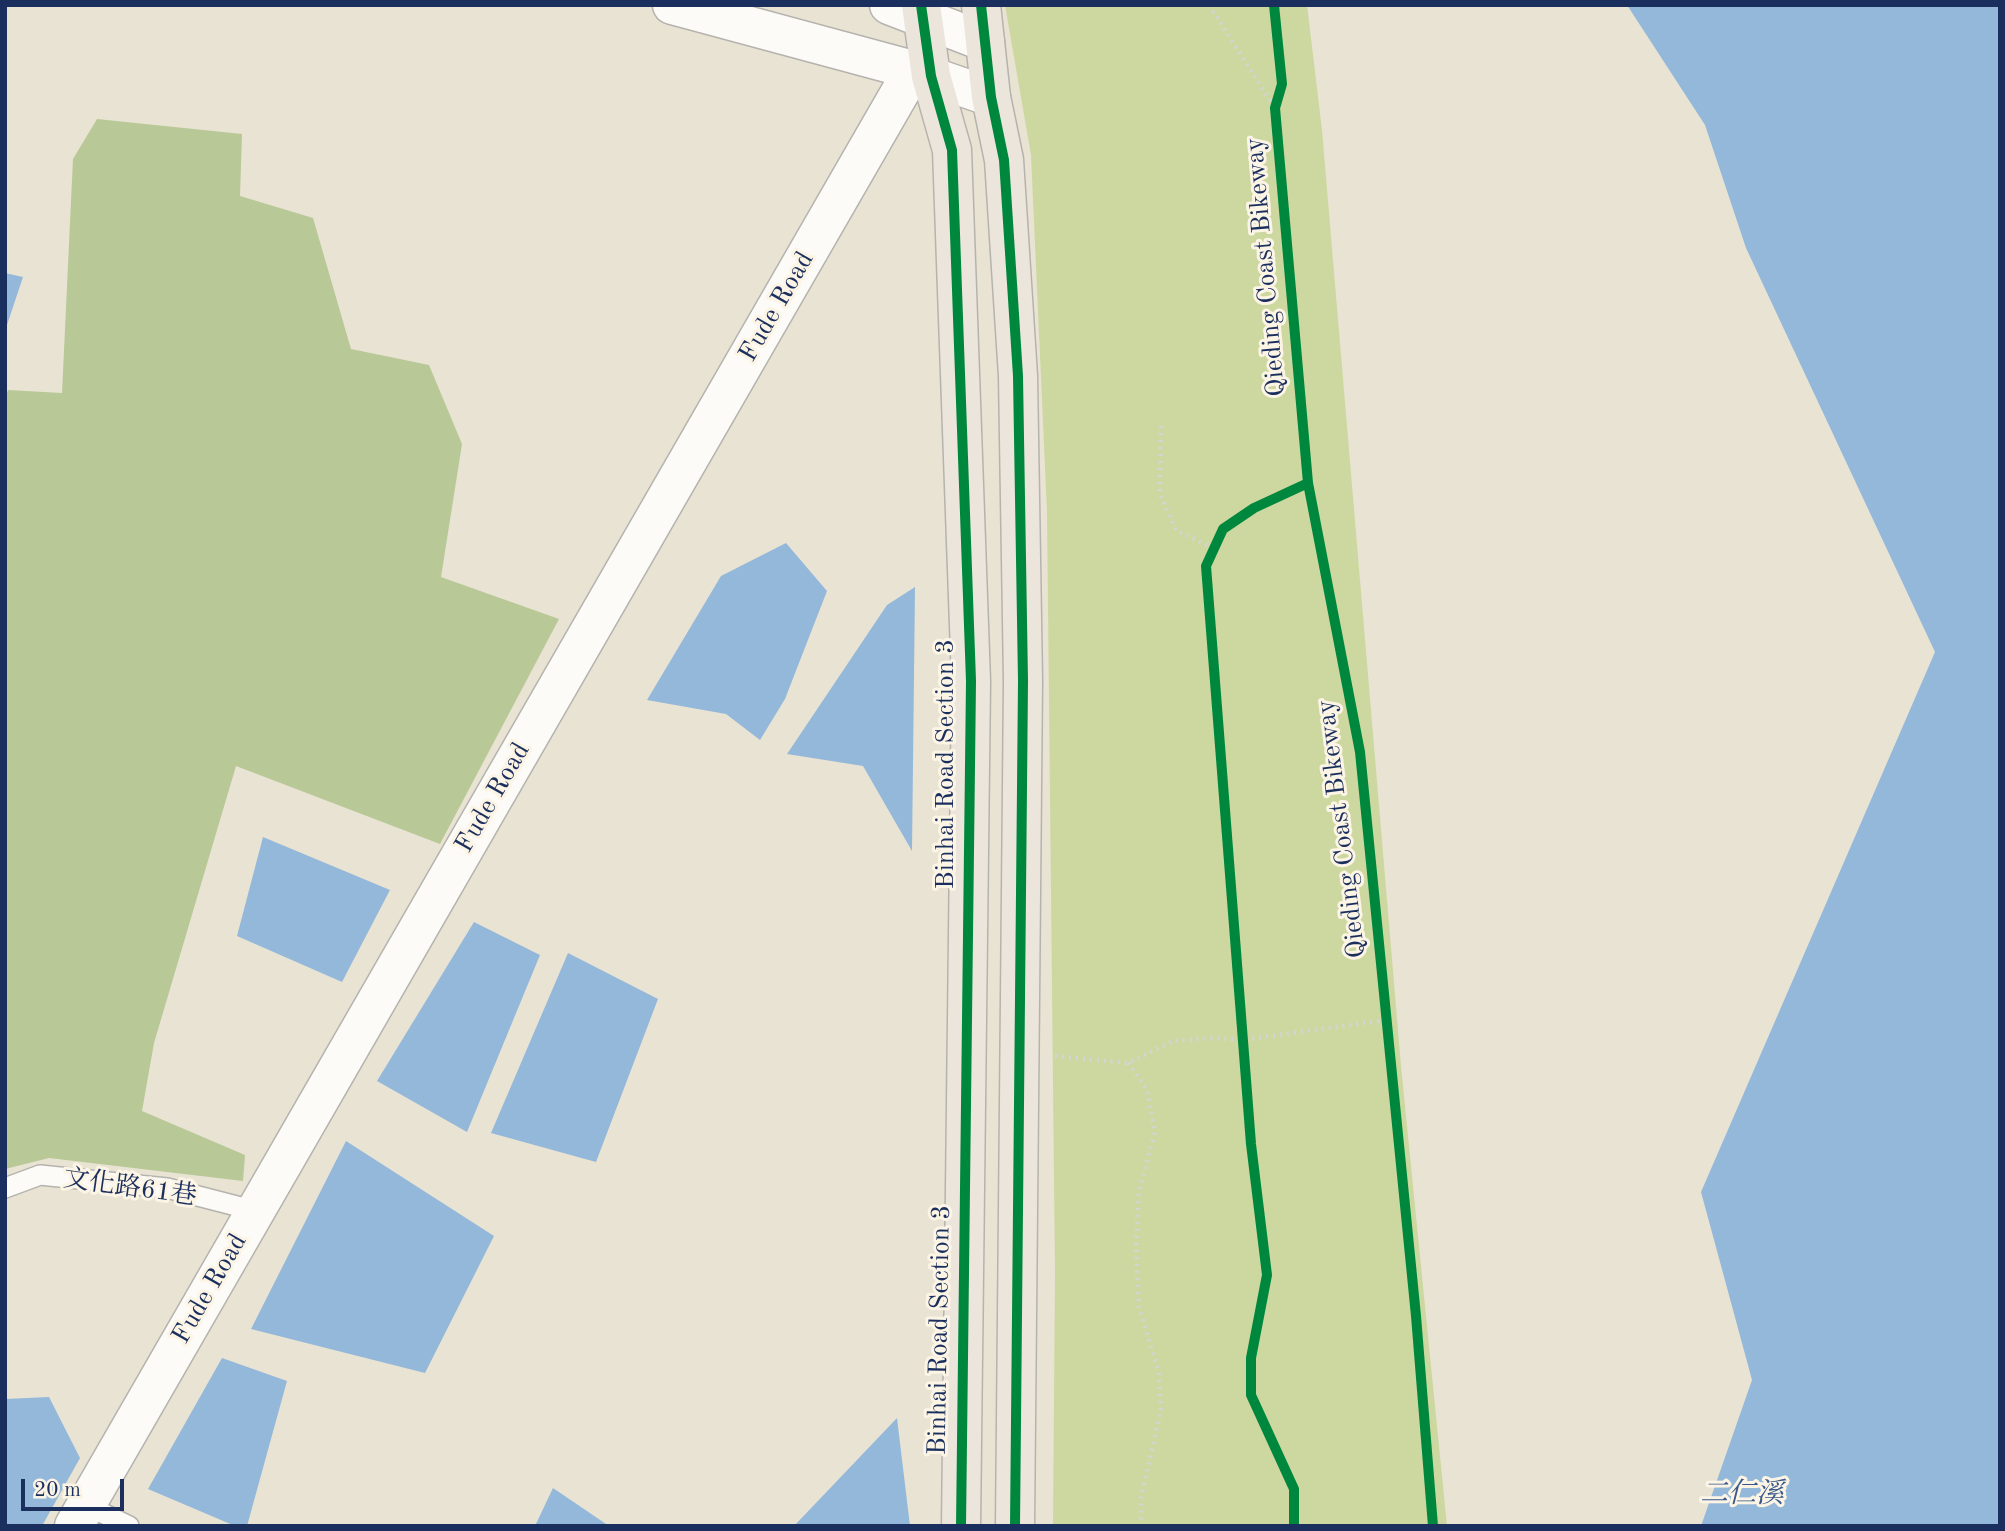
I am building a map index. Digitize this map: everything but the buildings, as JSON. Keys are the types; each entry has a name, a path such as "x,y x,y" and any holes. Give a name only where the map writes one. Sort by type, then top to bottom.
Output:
{"main road":[{"name":"Binhai Road Section 3","path":"911,9 922,73 952,150 971,681 961,1526"},
{"path":"983,24 991,97 1004,160 1018,376 1023,681 1014,1526"}],"street":[{"path":"672,5 922,73 991,97"},
{"path":"911,9 983,24"},
{"name":"Fude Road","path":"80,1515 922,73"}],"lane":[{"name":"文化路61巷","path":"5,1188 40,1175 167,1188 256,1211"},
{"path":"80,1515 129,1526"}],"path":[{"path":"1209,5 1275,108"},
{"path":"1161,426 1160,494 1176,530 1214,549"},
{"path":"1385,1006 1388,1033"},
{"path":"1019,1053 1128,1063 1172,1041 1213,1038 1242,1040 1386,1020"},
{"path":"1241,1027 1243,1053"},
{"path":"1128,1063 1147,1090 1155,1132 1139,1192 1136,1245 1139,1307 1159,1373 1161,1410 1141,1498 1141,1526"}],"green space":[{"path":"1005,5 1307,5 1322,130 1401,1066 1447,1526 1053,1526 1055,1274 1047,511 1031,155"},
{"path":"97,119 242,134 240,196 313,218 351,349 429,365 462,444 441,577 559,619 440,844 236,766 154,1043 142,1111 245,1155 243,1181 49,1158 5,1169 5,399 8,390 62,393 73,159"}],"water":[{"name":"二仁溪","path":"1627,5 2000,5 2000,1526 1701,1526 1752,1380 1701,1192 1935,652 1746,248 1705,125"},
{"path":"5,273 23,277 5,331"},
{"path":"786,543 827,591 785,699 760,740 726,714 647,700 721,576"},
{"path":"915,587 912,851 863,766 787,754 887,605"},
{"path":"263,837 390,890 342,982 237,936"},
{"path":"474,922 540,955 467,1132 377,1081"},
{"path":"568,953 658,999 596,1162 491,1133"},
{"path":"346,1141 494,1236 425,1373 251,1329"},
{"path":"222,1358 287,1381 247,1526 235,1526 148,1489"},
{"path":"49,1397 80,1458 42,1526 5,1526 5,1399"},
{"path":"897,1418 910,1526 794,1526"},
{"path":"553,1488 609,1526 535,1526"}],"cycle path":[{"path":"921,5 931,76 952,150 971,681 961,1526"},
{"path":"981,5 991,97 1004,160 1018,376 1023,681 1015,1526"},
{"name":"Qieding Coast Bikeway","path":"1274,5 1282,84 1275,108 1308,483 1360,752 1416,1316 1433,1526"},
{"path":"1294,1526 1294,1489 1251,1395 1251,1358 1267,1275 1251,1144 1206,566 1223,529 1254,508 1308,483"}]}
